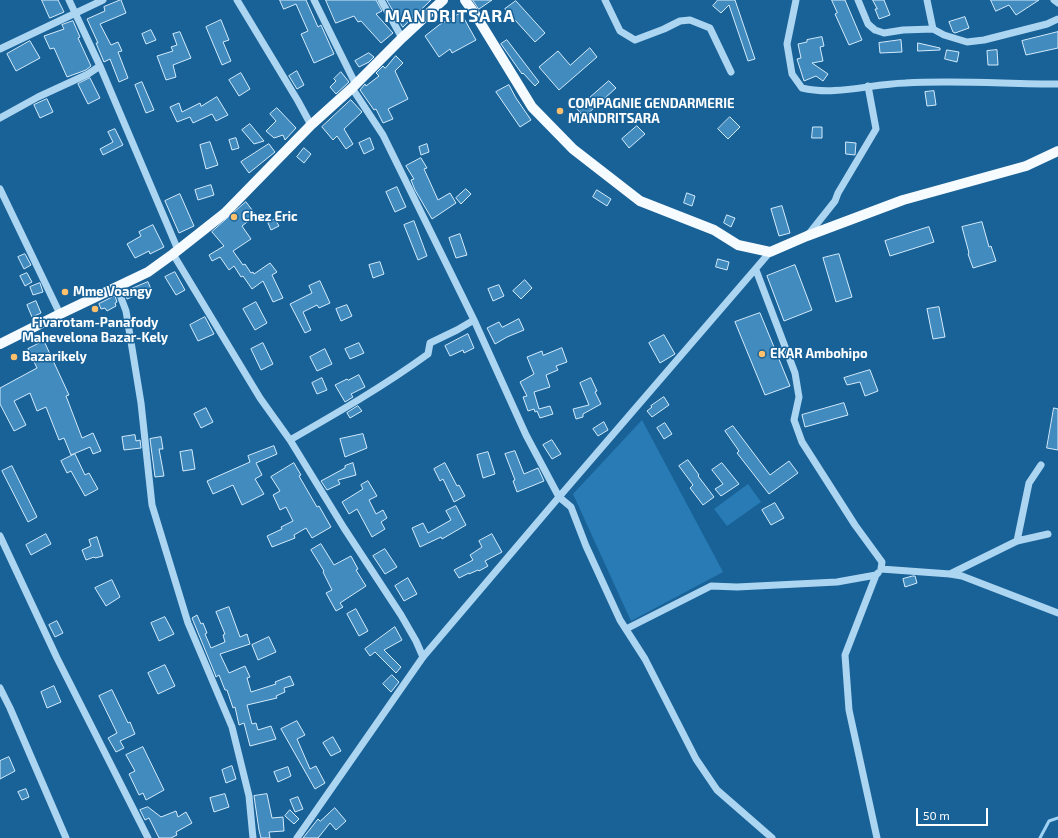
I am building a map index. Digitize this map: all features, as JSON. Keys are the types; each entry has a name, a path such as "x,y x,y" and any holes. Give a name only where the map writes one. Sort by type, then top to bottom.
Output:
{"main road":[{"path":"0,344 148,272 175,252 225,213 311,125 354,86 443,0"},
{"path":"465,0 532,107 573,149 640,201 714,230 738,245 770,252 807,236 903,200 1026,166 1058,151"}],"street":[{"path":"70,0 100,66 175,252 260,398 290,440 344,528 401,616 416,641 423,657"},
{"path":"0,49 103,0"},
{"path":"237,0 298,100 311,125"},
{"path":"314,0 354,86 383,135 474,320 526,435 559,497 571,508 586,546 620,620 645,659 696,759 717,790 772,838"},
{"path":"381,0 402,38"},
{"path":"605,0 620,31 635,40 664,30 680,21 690,20 710,28 731,72"},
{"path":"796,0 787,44 792,74 802,88 816,91 839,91 868,86 905,83 971,81 1058,84"},
{"path":"858,0 868,24 875,30 884,33 903,30 933,29 944,35 967,42 991,38 1047,24 1058,19"},
{"path":"926,0 933,29"},
{"path":"1054,0 1058,2"},
{"path":"0,118 38,96 88,74 100,66"},
{"path":"807,236 834,200 876,129 868,86"},
{"path":"0,189 60,314"},
{"path":"297,838 423,657 770,252"},
{"path":"756,270 796,373 799,397 794,420 802,442 855,525 882,562 881,569 876,575 844,654 849,710 877,838"},
{"path":"117,287 126,311 140,395 152,505 188,623 232,727 249,796 254,838"},
{"path":"290,440 362,398 406,370 428,354 430,343 474,320"},
{"path":"1017,541 1029,483 1041,465"},
{"path":"950,574 1017,541 1048,534"},
{"path":"0,536 57,658 148,838"},
{"path":"881,569 962,576 1058,613"},
{"path":"626,630 710,586 737,587 837,582 876,575"},
{"path":"0,688 66,838"}],"shaded area":[{"path":"642,420 723,572 631,621 573,494"},
{"path":"748,484 761,502 727,526 714,509"}],"building":[{"path":"42,0 58,0 64,12 50,18"},
{"path":"121,0 126,13 100,24 111,45 118,42 122,51 118,52 128,78 119,82 110,59 104,62 96,43 98,43 87,19 105,11 104,7"},
{"path":"280,0 306,0 318,27 321,25 334,54 314,63 301,34 308,31 296,4 284,9"},
{"path":"326,0 376,0 382,11 376,14 393,33 381,43 361,21 358,22 354,16 336,23"},
{"path":"387,0 431,0 403,27"},
{"path":"473,0 492,0 479,9"},
{"path":"718,0 735,0 755,59 748,61 729,5 721,13 713,6"},
{"path":"832,0 845,0 862,40 849,45 835,14 837,13"},
{"path":"873,0 884,0 890,15 879,19"},
{"path":"991,0 1039,0 1016,15 1009,5 996,11"},
{"path":"516,1 545,33 535,42 505,9"},
{"path":"461,13 476,40 452,53 450,49 439,57 425,36 439,25"},
{"path":"965,17 969,28 955,33 953,32 949,22"},
{"path":"221,20 229,40 223,42 231,61 222,65 206,27"},
{"path":"73,21 80,37 78,38 91,66 86,70 67,77 54,48 50,49 44,36 64,29 62,25"},
{"path":"151,30 156,40 146,44 142,34"},
{"path":"180,32 191,58 173,65 176,77 166,80 157,56 173,51 171,47 177,45 173,34"},
{"path":"1058,32 1058,48 1026,55 1022,41"},
{"path":"822,37 824,46 820,47 823,61 812,63 828,74 823,81 816,76 804,81 797,59 801,58 798,44 807,42 807,40"},
{"path":"507,40 539,82 535,86 523,73 522,74 501,44"},
{"path":"901,40 902,52 880,53 879,43"},
{"path":"30,41 40,58 16,71 7,54"},
{"path":"918,43 940,48 940,50 918,51"},
{"path":"590,48 597,57 559,90 539,67 558,51 570,65"},
{"path":"947,50 959,52 957,62 945,59"},
{"path":"997,50 998,65 988,65 987,51"},
{"path":"369,53 374,57 369,62 359,67 355,61"},
{"path":"396,56 403,63 395,71 408,99 388,109 393,119 383,123 376,109 374,110 360,90 365,84 366,86 379,76 376,73 383,66 385,68"},
{"path":"297,71 304,85 297,89 289,76"},
{"path":"341,72 349,82 336,94 330,87 336,81 334,79"},
{"path":"241,73 250,89 239,96 229,80"},
{"path":"90,78 100,98 88,104 78,84"},
{"path":"609,81 616,88 584,117 577,109"},
{"path":"142,82 154,110 146,113 135,85"},
{"path":"509,85 531,120 520,127 496,92"},
{"path":"934,91 936,105 927,106 925,92"},
{"path":"217,97 228,115 216,121 212,114 193,123 190,117 177,122 170,107 179,103 182,112 200,103 201,106"},
{"path":"47,99 53,112 40,118 34,105"},
{"path":"351,100 362,112 344,129 353,144 346,149 337,136 333,140 322,127"},
{"path":"277,108 296,128 285,140 283,135 274,138 266,131 276,121 270,114"},
{"path":"730,117 740,127 728,139 718,129"},
{"path":"250,124 264,141 254,144 242,130"},
{"path":"637,126 645,134 629,148 622,139"},
{"path":"813,127 822,127 822,138 812,138"},
{"path":"115,129 123,145 103,155 100,149 113,142 108,132"},
{"path":"236,138 239,148 232,150 229,140"},
{"path":"370,138 374,149 364,154 359,143"},
{"path":"210,142 218,165 206,169 200,145"},
{"path":"846,142 856,143 855,155 846,154"},
{"path":"269,144 275,152 249,173 241,162"},
{"path":"427,144 429,152 421,155 419,147"},
{"path":"304,148 311,154 304,163 297,157"},
{"path":"421,158 427,168 424,169 438,200 450,193 456,203 432,219 415,190 411,180 414,179 406,166"},
{"path":"211,185 214,195 198,200 195,190"},
{"path":"397,187 406,207 395,212 386,192"},
{"path":"466,189 471,194 461,204 456,198"},
{"path":"597,190 611,199 607,206 593,197"},
{"path":"687,193 695,196 692,206 684,203"},
{"path":"180,194 194,226 179,233 165,201"},
{"path":"246,202 256,215 242,226 251,239 233,251 243,265 245,264 251,273 253,272 254,274 270,263 277,272 272,275 283,298 273,302 263,281 252,289 243,276 241,277 234,266 229,270 220,257 212,261 209,255 224,246 212,232"},
{"path":"782,206 790,233 779,236 771,209"},
{"path":"727,215 735,218 731,227 724,223"},
{"path":"275,219 279,226 271,230 268,223"},
{"path":"414,221 427,256 418,260 404,225"},
{"path":"982,222 989,247 991,246 996,261 973,268 968,254 962,227"},
{"path":"153,225 164,247 150,254 149,251 135,258 127,244 141,236 139,232"},
{"path":"929,227 934,242 890,256 885,241"},
{"path":"460,234 467,255 456,258 449,238"},
{"path":"25,254 31,265 24,269 18,257"},
{"path":"839,254 852,297 836,302 823,258"},
{"path":"718,259 729,262 727,270 716,267"},
{"path":"380,262 384,274 373,278 369,265"},
{"path":"795,265 812,310 784,321 767,276"},
{"path":"175,272 185,290 176,295 165,277"},
{"path":"27,273 32,282 25,286 20,276"},
{"path":"525,280 532,288 521,299 513,291"},
{"path":"320,281 330,303 319,308 317,305 303,312 311,330 305,333 290,304 312,293 309,286"},
{"path":"148,282 151,289 127,299 124,292"},
{"path":"40,283 43,292 33,295 30,287"},
{"path":"499,285 504,296 493,301 488,289"},
{"path":"115,296 117,302 115,303 116,306 107,311 105,308 101,309 99,304"},
{"path":"36,301 41,313 32,317 27,305"},
{"path":"256,302 267,323 255,330 243,309"},
{"path":"347,305 352,316 341,321 336,309"},
{"path":"939,307 945,337 933,339 927,309"},
{"name":"EKAR Ambohipo","path":"760,313 790,386 765,395 735,322"},
{"path":"205,317 214,334 198,341 190,325"},
{"path":"519,319 524,330 495,344 487,328 499,322 502,327"},
{"path":"468,334 474,348 464,353 463,350 450,356 445,346"},
{"path":"664,335 675,354 660,363 649,343"},
{"path":"44,341 69,395 66,396 82,438 93,433 101,451 93,454 90,447 71,455 64,438 59,440 46,407 37,411 30,393 14,401 26,425 14,431 0,404 0,388 37,368 28,349"},
{"path":"263,343 273,364 261,370 251,349"},
{"path":"359,343 364,353 350,359 345,349"},
{"path":"562,348 567,362 556,366 558,370 546,375 550,387 534,392 539,409 550,406 553,414 540,418 537,411 535,412 534,409 528,411 523,397 527,396 520,382 534,374 527,357 542,351 543,355"},
{"path":"325,349 332,364 317,371 310,357"},
{"path":"870,370 878,391 865,396 860,382 847,385 844,378"},
{"path":"359,375 365,387 351,394 353,397 345,402 335,385"},
{"path":"322,378 327,390 317,394 312,383"},
{"path":"591,378 597,391 595,392 601,404 583,414 583,417 576,419 573,409 589,405 580,383"},
{"path":"664,397 669,405 652,417 647,411 652,407 651,406"},
{"path":"844,403 848,415 805,427 802,415"},
{"path":"358,406 362,411 350,418 347,413"},
{"path":"206,408 213,422 201,428 194,414"},
{"path":"1054,408 1058,409 1058,450 1047,448"},
{"path":"604,422 608,430 598,436 593,429"},
{"path":"665,423 672,434 664,439 657,428"},
{"path":"733,426 770,475 789,461 798,473 769,494 737,453 739,451 725,431"},
{"path":"363,434 367,448 345,457 340,439"},
{"path":"135,435 136,441 140,440 141,448 124,450 122,437"},
{"path":"161,437 163,449 159,449 164,476 155,477 150,439"},
{"path":"552,440 561,454 552,459 543,445"},
{"path":"274,446 277,454 256,463 262,475 255,479 264,494 242,505 233,485 213,494 207,481 250,462 248,456"},
{"path":"192,450 195,469 183,471 180,452"},
{"path":"515,451 524,474 538,468 544,481 517,492 513,481 515,480 505,454"},
{"path":"488,452 495,474 483,478 477,455"},
{"path":"75,454 85,475 89,473 98,489 85,496 71,471 67,473 61,461"},
{"path":"688,460 714,497 703,505 690,488 693,485 679,466"},
{"path":"294,463 301,475 299,476 317,507 319,506 331,527 312,538 306,528 294,535 295,538 272,547 267,536 282,529 281,527 293,521 286,507 280,510 273,495 280,491 271,477"},
{"path":"353,463 356,475 338,480 340,484 327,490 321,481 345,468 345,466"},
{"path":"445,463 457,486 459,485 465,496 454,502 443,479 440,481 434,469"},
{"path":"722,463 739,484 721,496 715,489 723,484 712,470"},
{"path":"12,466 37,517 28,522 2,471"},
{"path":"368,481 377,496 369,500 376,514 383,510 387,518 381,522 385,529 372,537 357,509 349,514 342,502 363,489 361,485"},
{"path":"775,503 784,518 771,525 762,510"},
{"path":"456,506 466,525 442,539 441,537 420,547 412,528 423,523 428,533 451,520 446,511"},
{"path":"46,534 51,544 31,555 26,545"},
{"path":"492,534 502,552 485,561 488,566 459,578 454,570 473,560 470,555 482,547 479,541"},
{"path":"97,537 103,556 86,560 82,550 91,546 89,540"},
{"path":"321,544 334,565 351,556 358,569 356,570 366,586 340,603 343,607 336,611 326,593 332,590 323,572 324,571 311,550"},
{"path":"385,549 397,567 385,574 373,556"},
{"path":"915,576 917,583 905,587 903,579"},
{"path":"408,578 417,594 404,601 395,586"},
{"path":"112,580 120,597 106,606 95,588"},
{"path":"229,607 240,637 247,634 250,644 220,654 229,673 245,666 250,677 247,678 251,692 276,684 275,682 290,676 294,685 284,688 285,692 276,696 277,698 247,705 252,724 256,723 258,730 271,726 276,739 250,746 244,723 239,725 235,707 233,708 227,690 225,690 219,675 216,677 192,618 197,615 201,624 203,623 207,633 205,634 211,648 225,642 223,635 225,634 216,612"},
{"path":"356,609 368,631 359,636 347,614"},
{"path":"165,617 174,634 159,641 151,623"},
{"path":"57,621 63,633 55,637 49,625"},
{"path":"395,627 402,640 384,650 401,667 396,673 375,652 370,656 365,649"},
{"path":"269,637 276,652 258,660 252,645"},
{"path":"165,665 175,686 158,694 148,673"},
{"path":"392,675 399,682 391,692 383,684"},
{"path":"54,686 61,702 47,708 41,692"},
{"path":"112,690 135,734 120,741 124,748 116,752 108,738 117,733 99,696"},
{"path":"297,721 305,735 297,739 310,769 316,766 325,783 315,789 281,729"},
{"path":"333,737 341,751 331,756 323,743"},
{"path":"143,747 164,790 146,800 143,793 139,795 129,774 135,771 126,755"},
{"path":"9,757 15,771 0,779 0,761"},
{"path":"232,766 236,779 226,783 222,770"},
{"path":"288,767 291,776 278,782 274,772"},
{"path":"26,789 29,797 22,800 18,792"},
{"path":"225,794 229,807 214,812 210,798"},
{"path":"267,794 272,818 283,817 284,831 269,832 270,838 261,838 254,796"},
{"path":"298,797 303,809 295,812 290,800"},
{"path":"148,807 161,817 176,811 178,817 186,812 192,823 176,832 177,835 171,838 159,838 149,818 145,820 140,810"},
{"path":"335,808 346,821 336,830 330,823 318,838 303,838 318,819 320,821"},
{"path":"290,810 299,819 294,824 285,816"}],"waterway":[{"path":"1040,838 1049,821 1058,818"}],"place":[{"name":"COMPAGNIE GENDARMERIE MANDRITSARA","path":"560,111"},
{"name":"Chez Eric","path":"234,217"},
{"name":"Mme Voangy","path":"65,292"},
{"name":"Fivarotam-Panafody Mahevelona Bazar-Kely","path":"95,309"},
{"name":"EKAR Ambohipo","path":"762,354"},
{"name":"Bazarikely","path":"14,357"}],"district":[{"name":"MANDRITSARA","path":"450,16"}]}
